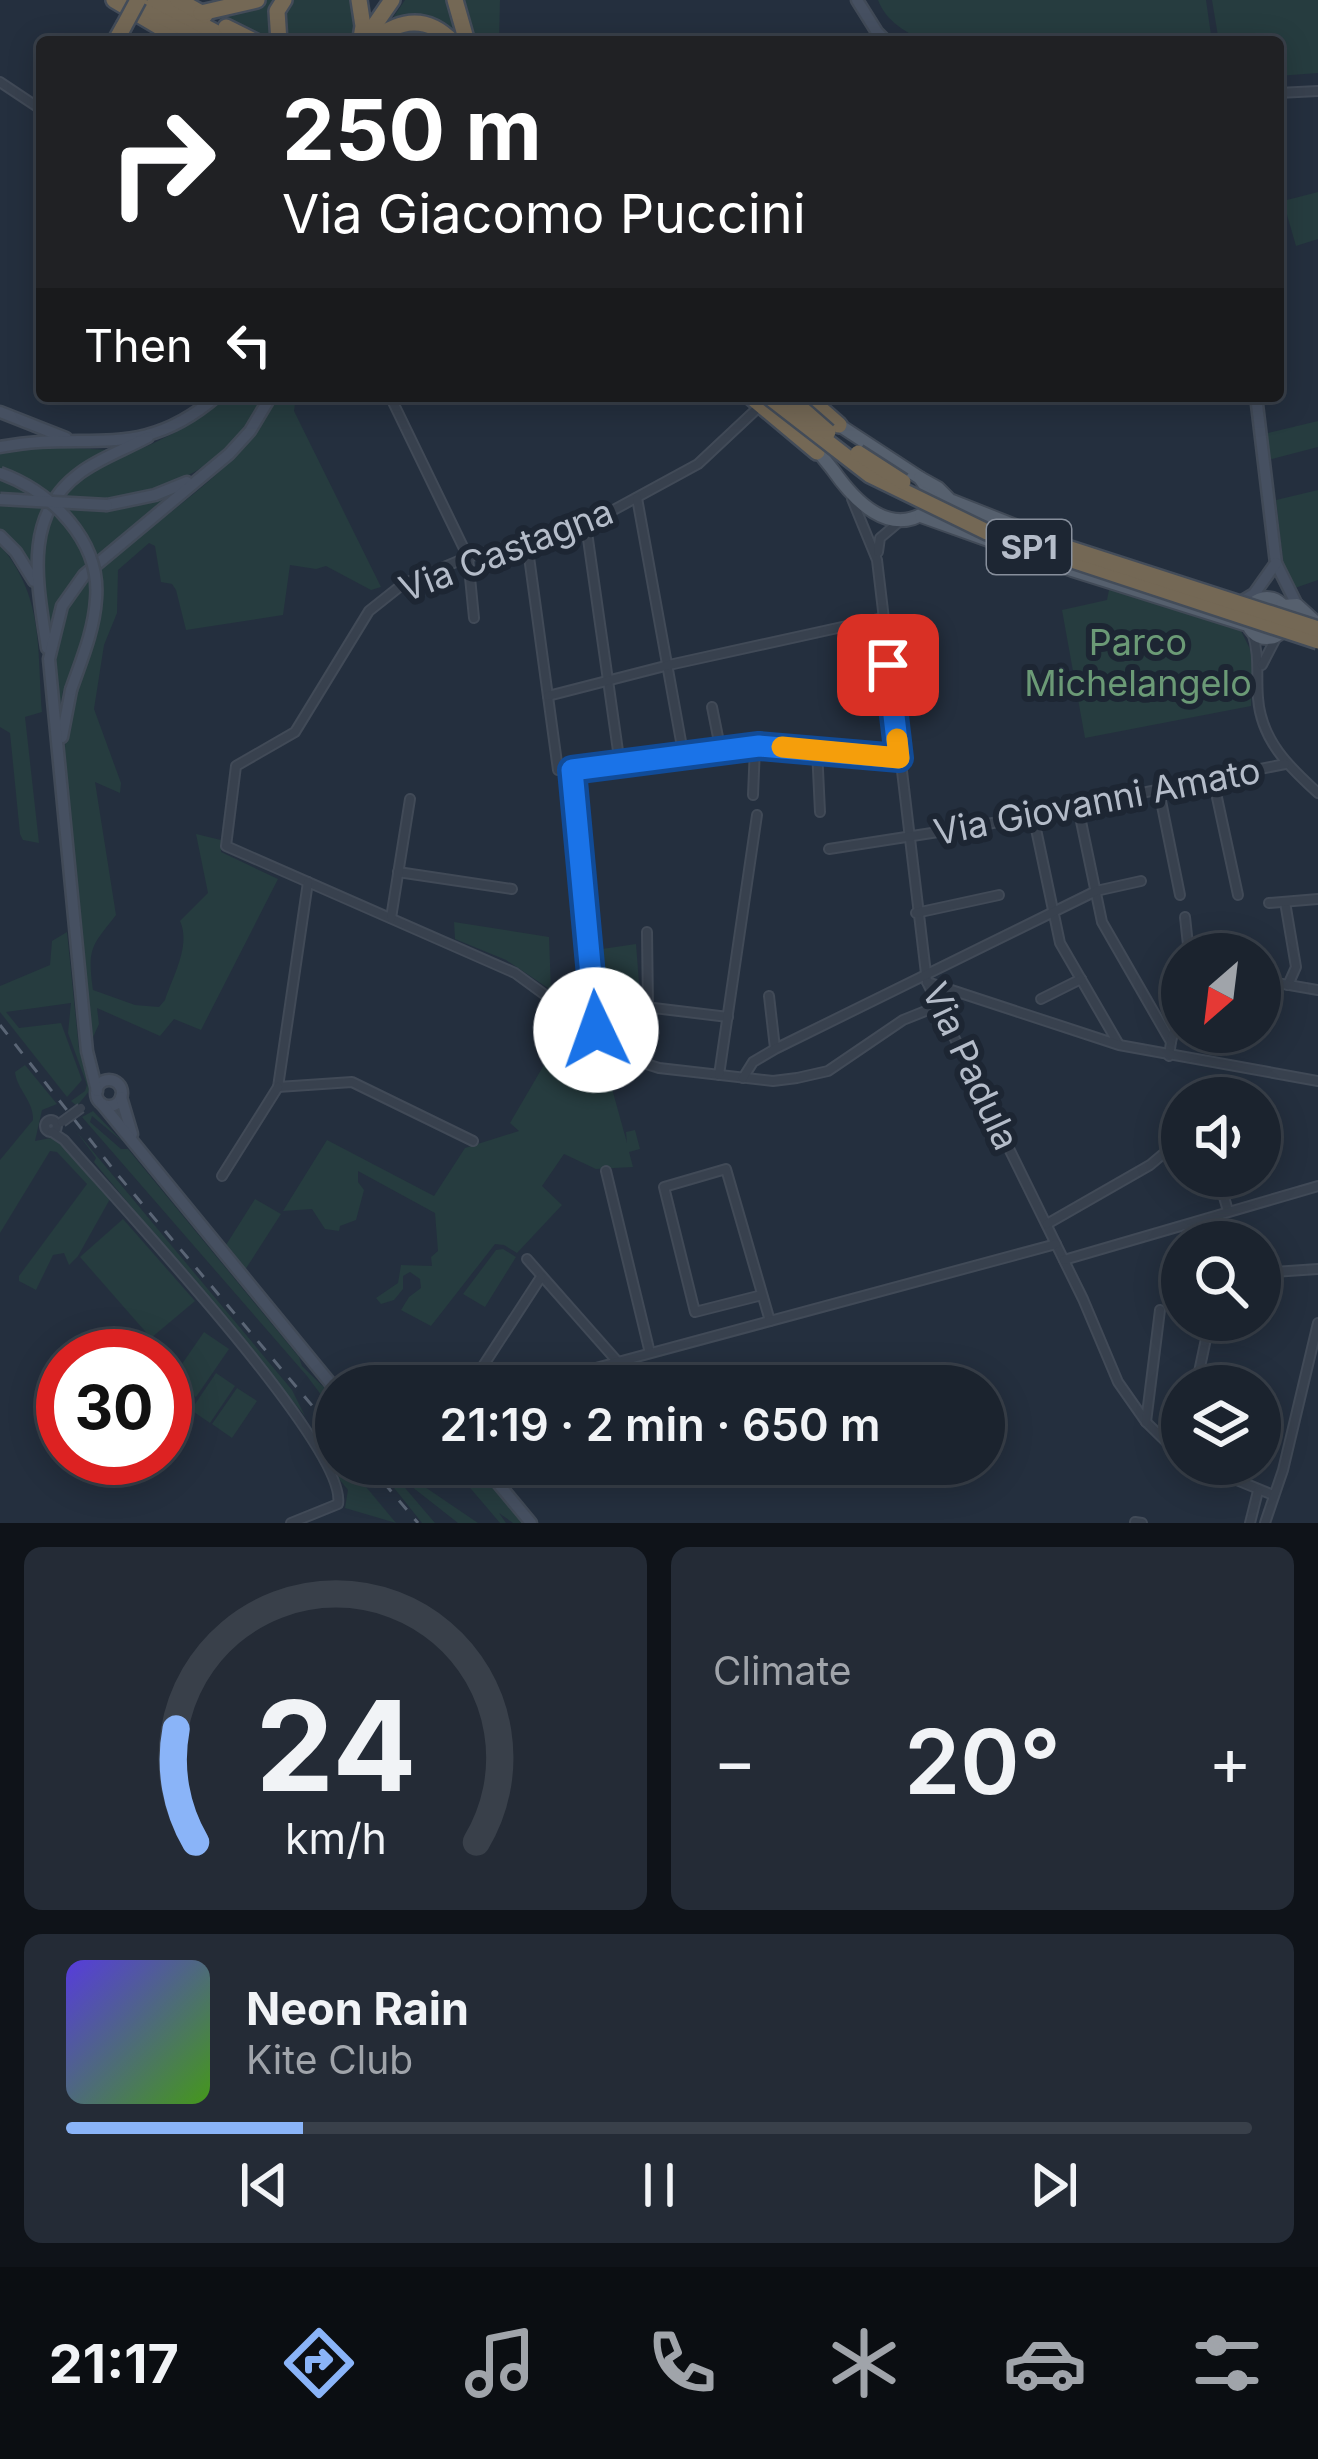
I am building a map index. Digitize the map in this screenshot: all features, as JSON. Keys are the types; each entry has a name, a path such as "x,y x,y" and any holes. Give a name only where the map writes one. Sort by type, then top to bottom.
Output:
{"highway":[{"path":"114,0 174,36"},
{"path":"118,36 134,0 200,36"},
{"path":"155,0 223,36"},
{"path":"178,0 245,36"},
{"path":"201,13 257,0"},
{"path":"279,36 277,11 284,0"},
{"path":"359,0 366,36"},
{"path":"371,36 396,0"},
{"path":"455,0 465,36"},
{"path":"377,36 415,22 433,26 446,36"},
{"path":"763,402 818,452"},
{"name":"SP1","path":"764,402 870,475 987,532 1318,644"},
{"name":"SP1","path":"795,402 870,462 933,499 990,523 1318,627"},
{"path":"813,402 839,424"}],"main road":[{"path":"1318,627 1284,598 1253,598 1010,525 950,500 839,424 829,423 815,437 818,452 848,492 874,514 902,521 921,516 1250,629 1264,638 1318,644"},
{"path":"920,478 933,496 921,516"},
{"path":"1250,629 1247,614 1253,598"},
{"path":"1277,636 1286,625 1284,598"}],"street":[{"path":"857,0 881,36"},
{"path":"0,82 36,106"},
{"path":"1284,93 1318,91"},
{"path":"209,402 181,422 82,471 58,494 38,538 40,598 59,734 86,1040 99,1098 316,1365"},
{"path":"49,659 54,631 73,588 250,431 268,402"},
{"path":"393,402 468,557 474,618"},
{"name":"Via Castagna","path":"308,882 226,846 236,766 295,732 369,610 403,584 468,557 586,525 638,498 698,464 757,402"},
{"path":"1257,402 1284,598"},
{"path":"0,412 75,442"},
{"path":"0,447 148,437"},
{"path":"0,499 107,505 154,495 206,472"},
{"path":"0,473 33,489 65,516 86,547 94,570 93,625 59,734"},
{"name":"Via Padula","path":"848,492 877,560 926,979 1064,1260 1118,1382 1161,1435"},
{"path":"638,498 684,758"},
{"path":"877,560 880,538 902,521"},
{"path":"586,525 620,764"},
{"path":"0,536 26,566 40,598"},
{"path":"527,542 558,770 754,747 899,758"},
{"path":"1253,598 1276,563"},
{"path":"548,696 883,618"},
{"path":"1250,629 1258,649 1262,718 1285,764 1318,794"},
{"path":"1258,672 1277,636"},
{"path":"712,707 722,752"},
{"path":"753,795 754,747"},
{"path":"818,749 820,812"},
{"name":"Via Giovanni Amato","path":"829,849 1078,807 1285,764"},
{"path":"572,770 596,1030"},
{"path":"1213,779 1238,895"},
{"path":"1159,791 1180,895"},
{"path":"391,918 410,799"},
{"path":"1078,807 1102,922 1161,1025"},
{"path":"719,1075 757,815"},
{"path":"1033,815 1060,943 1119,1045"},
{"path":"398,872 512,889"},
{"path":"743,1078 753,1063 776,1049 926,979 1096,891 1141,881"},
{"path":"222,1176 278,1087 308,882 515,973 634,1060 659,1068 743,1078 797,1078 828,1071 903,1020 938,1006"},
{"path":"916,913 999,895"},
{"path":"1269,903 1318,899"},
{"path":"1286,902 1296,967 1288,985"},
{"path":"1185,917 1187,933"},
{"path":"647,932 648,1007"},
{"path":"926,979 1119,1045 1318,1081"},
{"path":"1040,999 1081,979"},
{"path":"1281,984 1318,990"},
{"path":"769,996 776,1049"},
{"path":"596,1001 728,1018"},
{"path":"86,1040 94,1061 116,1083 136,1143"},
{"path":"116,1083 104,1082 99,1098 59,1126 281,1394 319,1448 340,1501 333,1509 293,1521"},
{"path":"278,1087 352,1082 473,1141"},
{"path":"99,1098 114,1105 121,1097"},
{"path":"1046,1224 1161,1156"},
{"path":"762,1295 695,1312 664,1187 726,1169 770,1321"},
{"path":"606,1171 650,1353"},
{"path":"1064,1260 1318,1186"},
{"path":"1224,1197 1228,1211"},
{"path":"603,1365 1056,1244"},
{"path":"527,1259 617,1361"},
{"path":"1281,1272 1318,1269"},
{"path":"484,1365 542,1276"},
{"path":"1146,1422 1160,1310"},
{"path":"1265,1523 1283,1470 1318,1323"},
{"path":"499,1485 531,1523"},
{"path":"1245,1485 1273,1495"},
{"path":"1250,1523 1258,1491"}],"green space":[{"path":"276,0 271,36 252,36 216,17"},
{"path":"284,0 353,0 356,36 283,36"},
{"path":"405,0 449,0 459,36 440,36 390,22"},
{"path":"458,0 500,0 499,36 468,36"},
{"path":"878,0 1206,0 1211,36 916,36 892,21"},
{"path":"1212,0 1318,0 1318,73 1284,76 1284,36 1218,36"},
{"path":"1318,192 1318,239 1296,246 1284,201"},
{"path":"219,402 260,402 233,442 196,471 100,509 132,507 177,490 83,572 49,630 41,555 56,506 87,476 200,417"},
{"path":"273,402 299,402 294,411 381,587 371,590 326,566 290,565 283,615 186,630 176,590 161,582 155,546 149,543 118,570 117,613 104,645 94,709 121,783 120,793 95,782 116,915 93,948 93,990 135,1005 159,1007 165,1000 182,950 180,921 208,893 196,834 221,840 221,852 278,879 201,1030 174,1019 160,1036 97,1008 99,1024 90,1044 64,770 72,693 63,690 59,715 58,635 71,601 98,567 222,468 262,422"},
{"path":"1318,421 1318,447 1268,460 1264,434"},
{"path":"39,446 109,450 91,462 37,528 33,576 0,534 0,452"},
{"path":"1318,490 1318,580 1295,588 1284,570 1276,500"},
{"path":"0,545 24,584 36,624 42,712 25,717 39,843 23,840 20,834 10,733 0,727"},
{"name":"Parco Michelangelo","path":"1110,585 1240,629 1253,655 1251,706 1085,738 1062,610 1107,600"},
{"path":"454,922 549,937 551,990 506,960 455,939"},
{"path":"67,932 79,1049 90,1090 77,1106 71,1101 87,1085 68,1033 71,1003 6,1012 19,1028 61,1023 82,1080 67,1097 0,1012 0,986 50,965 52,941"},
{"path":"636,944 640,995 599,991 595,950"},
{"path":"569,1022 607,1051 605,1063 627,1143 626,1132 635,1130 640,1149 629,1152 633,1167 596,1169 564,1154 542,1186 562,1205 517,1253 495,1244 431,1326 401,1310 421,1288 420,1279 410,1272 403,1276 403,1289 394,1300 381,1304 376,1298 398,1283 401,1265 432,1266 431,1257 438,1251 435,1213 358,1171 364,1190 356,1220 340,1226 339,1231 325,1229 312,1209 283,1211 327,1140 434,1196 465,1148 519,1131 510,1123"},
{"path":"25,1065 57,1104 42,1110 35,1141 51,1138 65,1145 110,1199 78,1256 69,1265 64,1253 53,1255 36,1290 19,1281 19,1276 87,1184 57,1152 50,1151 0,1233 0,1160 33,1120 15,1072"},
{"path":"93,1111 123,1142 92,1116 90,1122 121,1149 128,1149 299,1357 315,1379 315,1387 307,1376 82,1117"},
{"path":"76,1131 292,1390 305,1416 94,1162 96,1158"},
{"path":"255,1199 281,1214 245,1270 226,1245"},
{"path":"123,1219 195,1301 162,1329 143,1329 80,1257"},
{"path":"496,1250 516,1257 485,1307 463,1294"},
{"path":"204,1332 229,1349 196,1397 192,1394 192,1349"},
{"path":"216,1373 235,1386 210,1423 192,1409"},
{"path":"237,1388 257,1401 232,1438 212,1424"},
{"path":"344,1485 364,1485 396,1523 345,1508 348,1490"},
{"path":"392,1485 403,1485 435,1523 422,1523"},
{"path":"410,1485 422,1485 478,1523 458,1523"},
{"path":"468,1485 494,1485 522,1523 499,1513 506,1523 500,1523"}],"railway":[{"path":"0,1025 117,1174 315,1409"},
{"path":"386,1485 418,1523"}],"slow traffic":[{"path":"782,747 899,758 897,739"}],"route":[{"path":"596,1030 572,770 759,746 899,758 888,665"}]}
